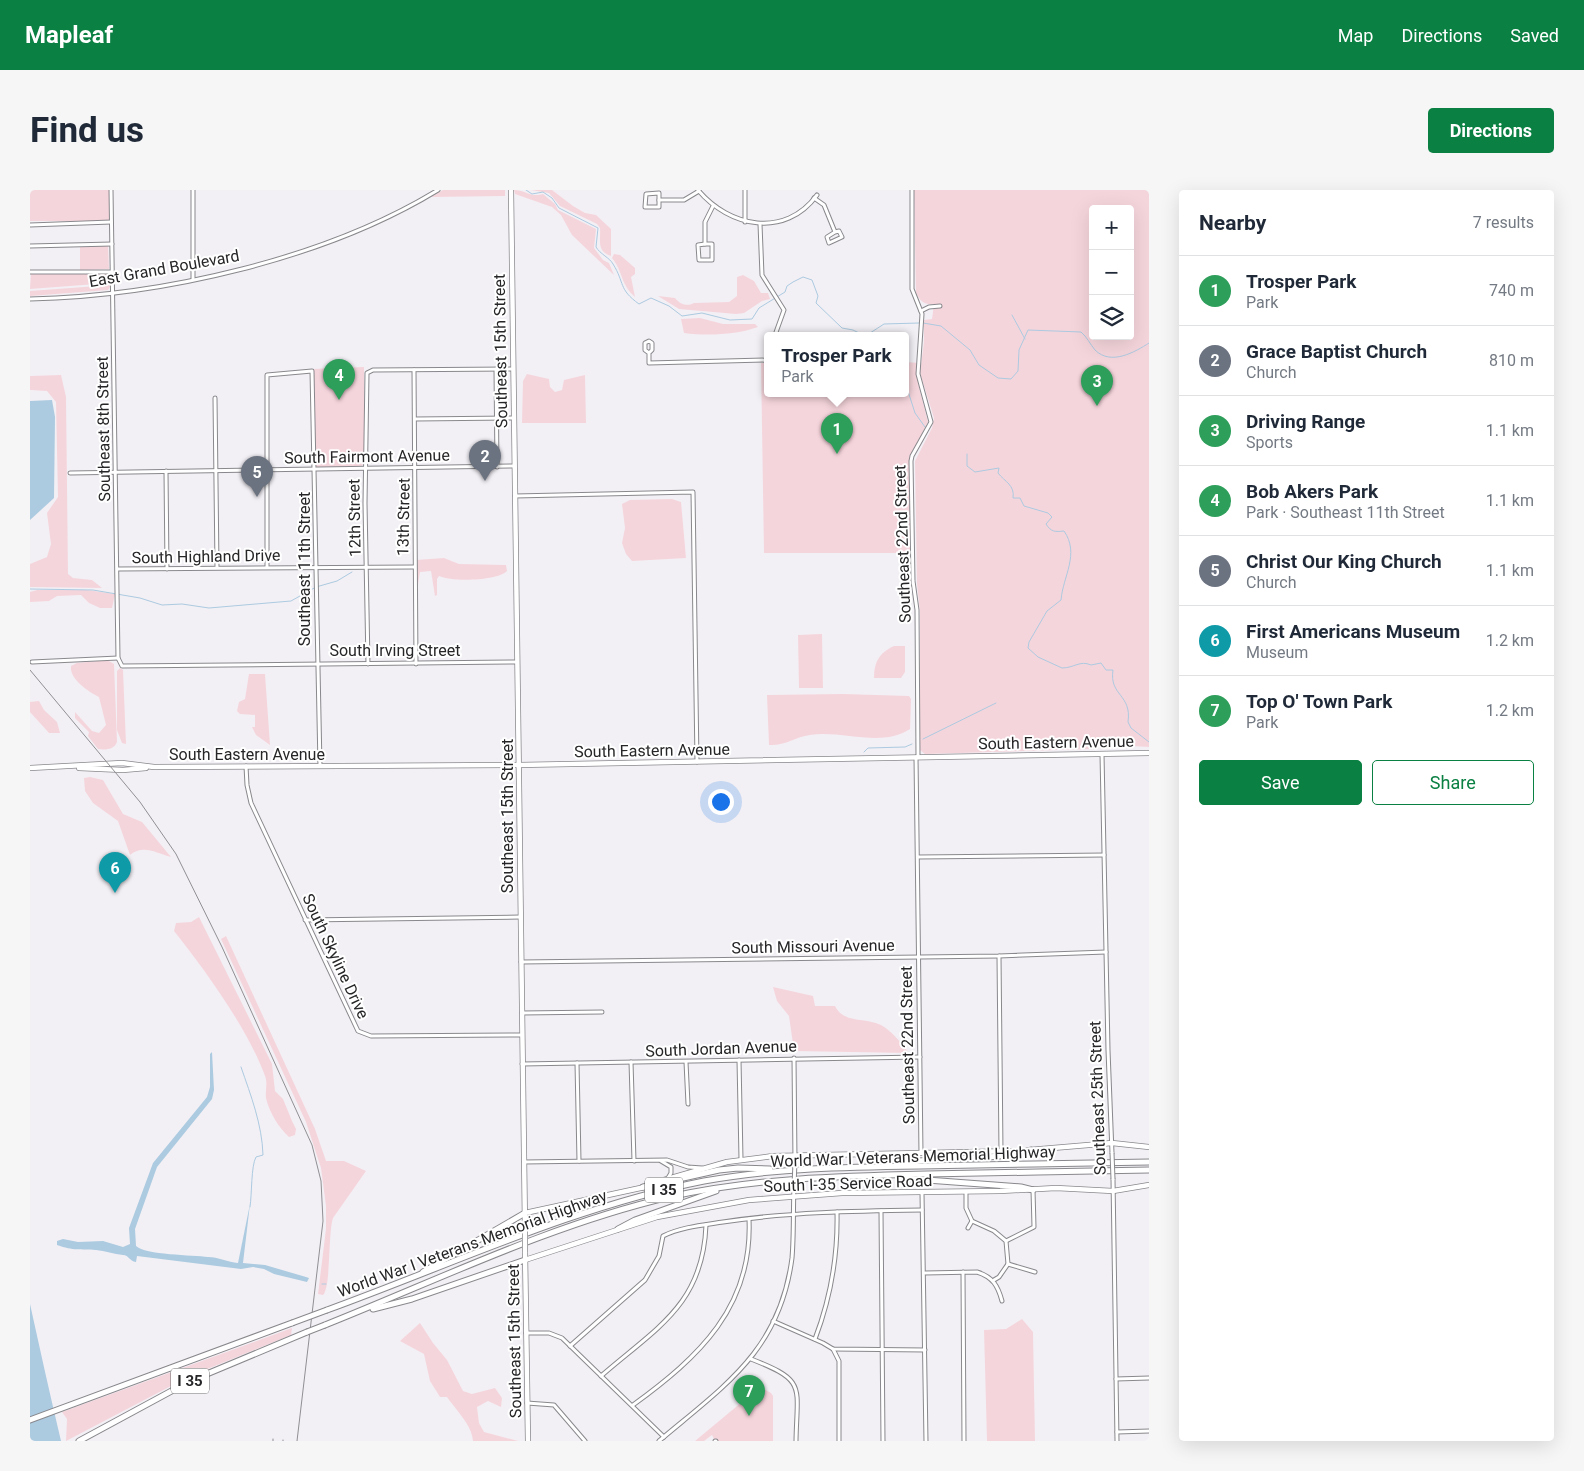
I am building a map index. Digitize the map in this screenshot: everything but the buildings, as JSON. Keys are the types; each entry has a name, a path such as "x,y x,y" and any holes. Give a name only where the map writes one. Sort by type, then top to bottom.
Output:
{"highway":[{"path":"881,1167 919,1160 1016,1155 1031,1150"},
{"name":"World War I Veterans Memorial Highway","path":"30,1420 411,1280 561,1220 632,1197 719,1179 788,1170 1149,1162"},
{"path":"643,1187 738,1168 788,1170"},
{"name":"World War I Veterans Memorial Highway","path":"79,1441 190,1381 585,1221 642,1204 730,1186 803,1178 1149,1170"},
{"path":"880,1175 1033,1190"},
{"path":"618,1230 636,1220 730,1186"},
{"path":"411,1280 525,1213"},
{"path":"351,1315 412,1299 525,1260"}],"main road":[{"name":"Southeast 15th Street","path":"511,190 528,1441"},
{"name":"South Eastern Avenue","path":"30,768 122,763 154,767 520,765 1149,753"},
{"path":"525,1213 643,1187 703,1168 741,1159 795,1154 1002,1152 1112,1143 1149,1147"},
{"name":"South I-35 Service Road","path":"525,1260 683,1211 794,1195 966,1192 1056,1188 1113,1191 1149,1185"}],"street":[{"name":"Southeast 8th Street","path":"111,190 118,658 122,666"},
{"path":"193,190 193,279"},
{"name":"East Grand Boulevard","path":"30,299 113,292 193,279 257,264 323,243 377,221 438,190"},
{"path":"659,200 684,200 698,190 713,206 745,222 760,224 790,217 804,209 816,197 824,205 835,232"},
{"path":"745,190 745,222"},
{"name":"Southeast 22nd Street","path":"912,190 912,289 922,318 918,369 931,416 930,426 912,456 911,469 913,581 916,610 921,1153"},
{"path":"646,194 659,194 659,200 659,207 645,207 646,194"},
{"path":"705,244 704,222 713,206"},
{"path":"30,225 111,222"},
{"path":"760,224 760,269 768,287 784,310 776,332"},
{"path":"838,231 842,237 829,243 828,237 835,232 838,231"},
{"path":"30,246 112,244"},
{"path":"698,244 705,244 712,244 712,260 699,260 698,244"},
{"path":"30,272 112,272"},
{"path":"921,311 929,307 940,306"},
{"path":"649,353 649,363 764,359"},
{"path":"496,369 497,467"},
{"path":"414,370 513,369"},
{"name":"12th Street","path":"368,664 365,468 367,373 374,370 414,370"},
{"name":"13th Street","path":"414,370 416,664"},
{"name":"Southeast 11th Street","path":"265,470 266,376 270,374 312,371 320,766"},
{"path":"215,398 217,568"},
{"path":"415,419 514,418"},
{"name":"South Fairmont Avenue","path":"70,473 514,466"},
{"path":"265,470 267,567"},
{"path":"166,472 167,569"},
{"path":"515,496 693,492 697,762"},
{"name":"South Highland Drive","path":"118,569 414,567"},
{"path":"32,662 118,658"},
{"name":"South Irving Street","path":"122,666 517,662"},
{"name":"Southeast 25th Street","path":"1102,754 1112,1143 1117,1441"},
{"name":"South Skyline Drive","path":"246,766 247,785 251,803 354,1024 362,1033 372,1036 522,1035"},
{"path":"918,857 1105,855"},
{"path":"305,920 520,917"},
{"name":"South Missouri Avenue","path":"521,962 999,956 1106,952"},
{"path":"999,956 1002,1152"},
{"path":"522,1014 602,1012"},
{"name":"South Jordan Avenue","path":"522,1064 920,1057"},
{"path":"526,1333 553,1334 570,1346 632,1405 662,1439 725,1386 751,1359 774,1321 782,1300 790,1268 795,1162 794,1058"},
{"path":"739,1060 741,1159"},
{"path":"631,1062 634,1161"},
{"path":"686,1062 688,1104"},
{"path":"577,1063 579,1162"},
{"path":"524,1162 670,1160 688,1167 703,1168"},
{"path":"661,1161 671,1167 671,1174 666,1179"},
{"path":"1006,1241 1034,1227 1033,1190"},
{"path":"966,1192 966,1208 972,1221 994,1231 1006,1241 1008,1264 999,1277 994,1280"},
{"path":"922,1193 925,1273 926,1441"},
{"path":"570,1346 645,1280 659,1256 663,1236 706,1225 749,1218 793,1214 922,1210"},
{"path":"881,1211 883,1441"},
{"path":"815,1339 834,1277 837,1252 837,1212"},
{"path":"632,1405 696,1353 718,1329 734,1301 743,1277 749,1246 749,1218"},
{"path":"968,1228 972,1221"},
{"path":"601,1376 666,1320 688,1294 701,1266 706,1225"},
{"path":"1008,1264 1035,1272"},
{"path":"962,1272 964,1441"},
{"path":"925,1273 977,1272 994,1280 1002,1301"},
{"path":"774,1321 833,1349 847,1351 925,1350"},
{"path":"833,1349 839,1361"},
{"path":"839,1441 839,1361 840,1355 847,1351"},
{"path":"751,1359 780,1370 794,1383 796,1392 796,1441"},
{"path":"1116,1379 1149,1378"},
{"path":"527,1403 546,1403 556,1407 586,1441"},
{"path":"1117,1432 1149,1431"}],"shaded area":[{"path":"30,190 109,190 110,221 30,221"},
{"path":"443,190 505,190 505,196 431,197"},
{"path":"514,190 535,195 543,194 555,204 558,210 596,229 594,248 603,260 609,263 614,275 572,235 561,215 552,207 515,194"},
{"path":"531,190 552,190 585,213 596,215 611,229 611,256 606,254 601,248 600,228 597,224 560,206 549,193"},
{"path":"914,190 1149,190 1149,747 1097,744 1093,749 925,754 920,750 920,612 917,584 915,461 932,428 934,418 920,373 924,342 924,320 932,319 934,304 923,302 916,293"},
{"path":"80,246 108,246 109,269 80,270"},
{"path":"614,254 620,255 635,268 635,274 631,277 635,297 624,282 612,258"},
{"path":"31,273 106,274 110,276 110,283 30,289"},
{"path":"743,275 754,281 761,293 768,293 770,299 762,301 744,313 679,309 658,296 675,298 686,305 729,302 737,296 737,277"},
{"path":"111,285 108,290 30,296 30,291"},
{"path":"700,318 723,324 755,324 758,327 740,332 721,334 684,333 681,319"},
{"path":"909,362 918,363 918,383 928,422 910,457 911,550 909,553 764,553 761,363 764,363 764,397 909,397"},
{"path":"364,367 364,464 360,467 316,467 313,463 313,369"},
{"path":"527,374 549,379 550,387 555,392 562,390 564,380 585,375 586,423 522,423 523,381"},
{"path":"61,375 66,397 68,574 73,578 92,580 102,588 30,587 30,564 47,557 51,544 47,513 58,497 56,402 47,391 30,390 30,376"},
{"path":"672,499 681,502 686,558 632,561 626,554 622,543 625,528 622,504 630,500"},
{"path":"444,558 459,564 506,565 507,571 494,577 474,580 439,576 437,579 437,595 435,596 431,571 420,572 417,590 416,560"},
{"path":"37,590 87,590 115,594 112,608 100,608 89,603 81,595 57,596 49,601 30,602 30,592"},
{"path":"822,634 823,688 799,688 798,635"},
{"path":"894,646 905,646 905,672 901,678 874,678 878,659"},
{"path":"107,660 114,664 117,742 112,748 98,749 88,736 89,732 75,718 75,712 92,731 99,733 106,725 99,697 76,680 71,671 71,666 77,663"},
{"path":"120,668 123,670 126,744 122,743 117,730 117,671"},
{"path":"249,674 265,674 270,745 256,735 252,727 255,727 255,715 240,714 237,711 239,702 245,699"},
{"path":"843,694 909,696 911,699 910,729 899,735 887,737 874,738 822,734 769,745 767,695"},
{"path":"39,701 44,710 57,722 60,733 49,733 30,712 30,702"},
{"path":"90,777 103,780 123,814 142,822 171,857 145,850 140,850 130,855 118,821 93,803 85,791 84,778"},
{"path":"199,917 272,1064 275,1091 283,1099 296,1129 295,1135 289,1137 269,1109 266,1098 265,1076 248,1039 225,1000 174,931 176,923 191,922"},
{"path":"226,936 315,1129 326,1161 344,1161 366,1171 333,1218 326,1290 323,1295 318,1294 326,1229 326,1206 321,1168 306,1122 221,939"},
{"path":"773,987 813,996 815,1006 835,1006 839,1012 849,1018 881,1025 893,1034 909,1053 794,1051 789,1016 777,1001"},
{"path":"1022,1319 1033,1332 1035,1441 987,1441 984,1330 1006,1329"},
{"path":"420,1323 447,1360 463,1391 472,1394 495,1388 502,1398 501,1407 488,1401 477,1407 479,1423 484,1432 518,1441 473,1441 470,1429 463,1418 447,1397 440,1397 430,1381 424,1354 400,1341"},
{"path":"292,1328 291,1335 190,1376 66,1441 67,1419 62,1412"},
{"path":"760,1387 773,1396 773,1441 715,1441 712,1435 704,1441 695,1441"}],"water":[{"path":"52,400 55,417 54,498 30,520 30,401"},
{"path":"212,1052 214,1090 212,1099 157,1167 135,1229 136,1246 159,1253 212,1257 238,1263 250,1204 243,1263 265,1265 306,1277 309,1278 307,1282 253,1267 241,1269 137,1256 136,1262 125,1255 96,1250 73,1249 57,1245 57,1241 63,1239 78,1242 103,1241 123,1247 130,1244 129,1228 153,1163 207,1097 210,1087 210,1054"},
{"path":"30,1304 49,1389 61,1441 30,1441"}],"waterway":[{"path":"526,190 532,194 543,192 552,198 559,208 598,228 596,247 612,262 625,290 639,304 651,298 669,306 682,316 702,313 730,320 752,319 759,308 785,292 787,286 803,277 812,280 818,296 816,303 842,328 857,332"},
{"path":"1012,315 1025,339"},
{"path":"872,332 884,324 919,323"},
{"path":"923,323 941,326 970,350 979,365 998,378 1011,379 1018,371 1019,350 1028,330 1081,332 1095,350 1101,355 1108,357 1123,356 1149,343"},
{"path":"909,394 915,413 925,427"},
{"path":"967,454 967,466 975,472 999,468 998,473 1011,487 1013,498 1020,498 1024,506 1048,513 1052,517 1046,524 1048,527 1054,531 1064,531 1069,540 1071,557 1061,600 1047,611 1029,642 1028,648 1038,657 1062,668 1080,664 1091,665 1101,663 1106,670 1113,670 1114,685 1127,706 1128,722 1131,728 1149,742"},
{"path":"30,589 93,590 140,598 162,605 182,604 209,608 291,601 316,587 337,581 352,572"},
{"path":"923,739 996,703"},
{"path":"864,752 868,748 905,747 912,744"},
{"path":"241,1067 258,1121 263,1155 256,1157 254,1161 250,1207"}],"railway":[{"path":"30,670 140,802 176,854 222,947 312,1145 321,1181 323,1221 297,1441"}],"place":[{"name":"Bob Akers Park","path":"339,400"},
{"name":"Driving Range","path":"1097,406"},
{"name":"Trosper Park","path":"837,454"},
{"name":"Grace Baptist Church","path":"485,481"},
{"name":"Christ Our King Church","path":"257,497"},
{"name":"First Americans Museum","path":"115,893"},
{"name":"Top O' Town Park","path":"749,1416"}]}
